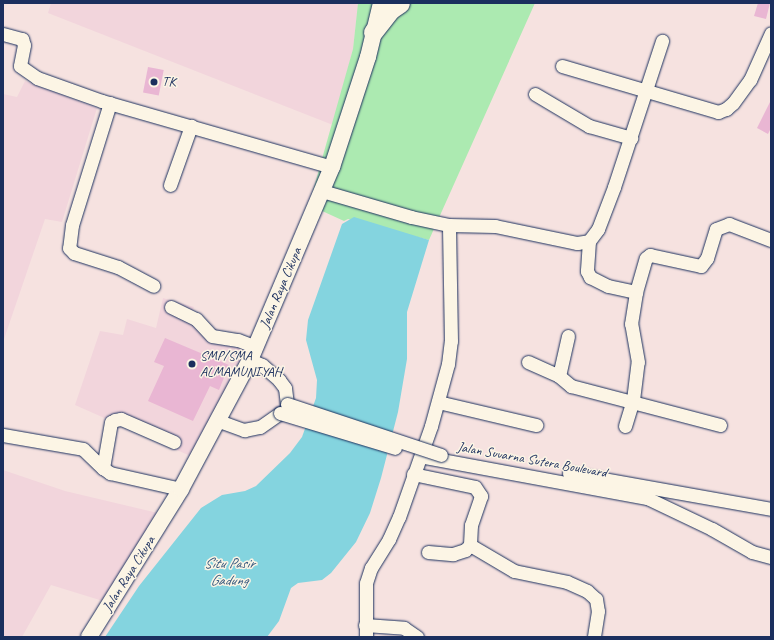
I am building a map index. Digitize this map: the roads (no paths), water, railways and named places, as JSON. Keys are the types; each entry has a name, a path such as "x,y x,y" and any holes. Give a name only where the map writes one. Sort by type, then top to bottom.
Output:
{"highway":[{"path":"373,32 390,10 400,3"}],"main road":[{"name":"Jalan Raya Cikupa","path":"89,637 181,489 219,421 253,354 332,167 368,57 380,3"}],"street":[{"path":"3,34 22,39 24,45 20,66 23,70 110,103 332,167"},
{"path":"562,66 718,112 726,109 750,80 770,40"},
{"path":"636,292 608,286 590,278 587,270 589,241 603,217 631,138 662,41"},
{"path":"535,94 589,126 631,138"},
{"path":"110,103 72,226 70,248 74,253 118,267 153,286"},
{"path":"170,185 191,126"},
{"path":"322,191 411,217 449,225 495,226 555,236 577,243 589,241"},
{"path":"625,426 633,400 638,353 631,324 636,292 648,256 664,257 701,266 707,258 712,237 722,226 729,224 771,240"},
{"path":"417,637 404,628 366,631 366,583 371,568 389,539 399,517 412,474 438,402 452,341 449,225"},
{"path":"171,307 196,319 212,336 238,340 279,380 284,388 284,408"},
{"path":"559,376 568,336"},
{"path":"528,362 559,376 571,386 633,400 720,425"},
{"path":"438,402 536,425"},
{"path":"219,421 244,430 260,427 284,408"},
{"path":"284,408 441,455 662,488 771,509"},
{"name":"Jalan Suvarna Sutera Boulevard","path":"284,408 425,457 647,498 712,529 752,552 771,557"},
{"path":"103,468 111,422 115,420 121,419 174,442"},
{"path":"3,435 83,449 110,473 181,489"},
{"path":"412,474 475,487 480,492 481,496 471,525 470,545 461,552 453,554 428,552"},
{"path":"470,545 514,571 567,582 586,591 596,599 598,611 594,637"}],"water":[{"name":"Situ Pasir Gadung","path":"354,217 429,240 407,312 407,359 398,412 381,478 370,513 356,542 331,573 322,580 298,583 291,588 279,621 267,637 105,637 139,586 201,508 222,495 245,491 256,486 290,453 302,437 316,398 317,380 306,340 308,320 342,224"}],"place":[{"name":"TK","path":"154,82"},
{"name":"SMP/SMA ALMAMUNIYAH","path":"192,364"}]}
